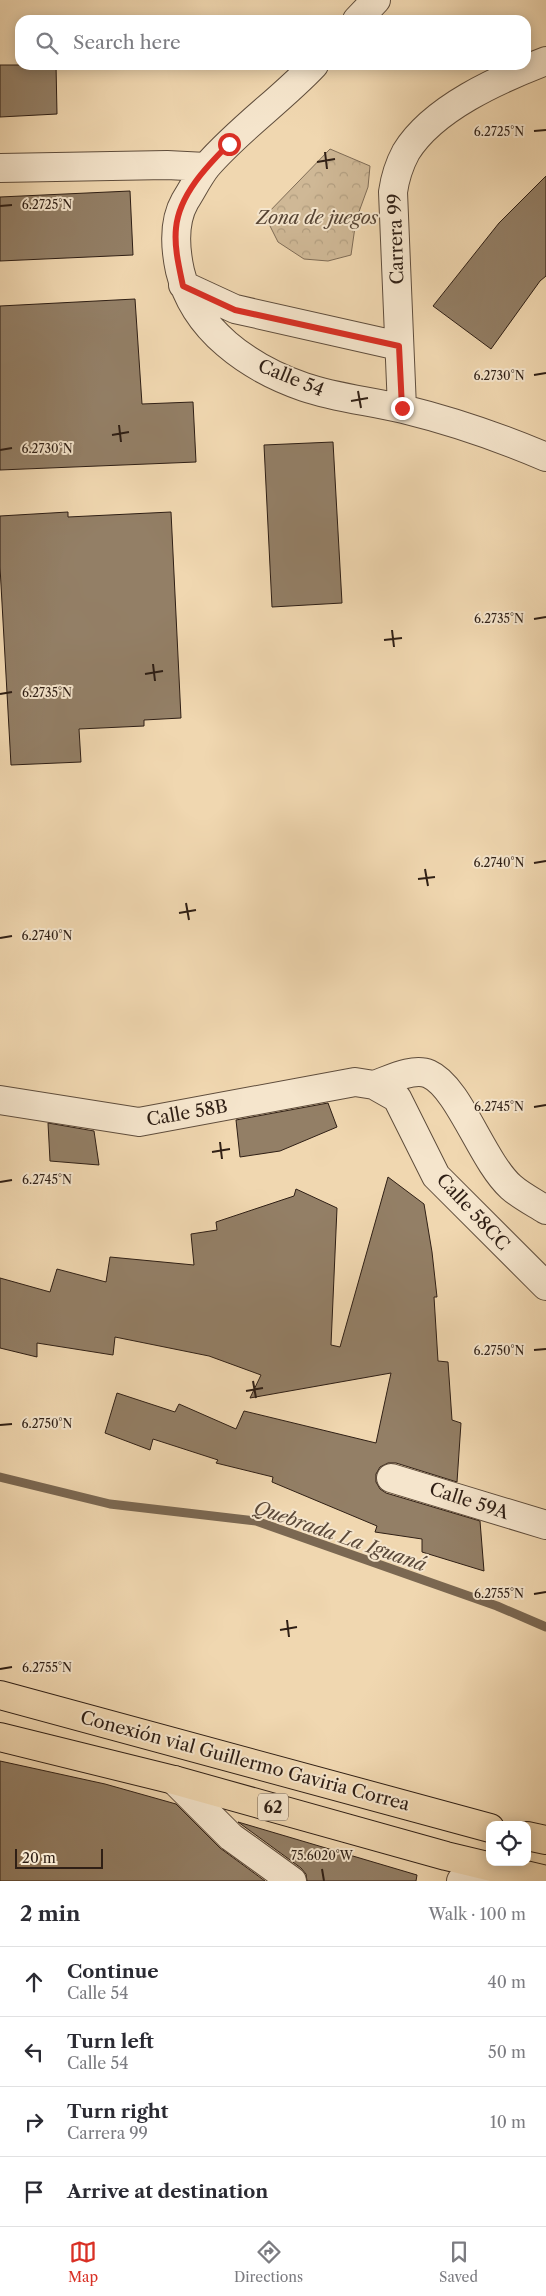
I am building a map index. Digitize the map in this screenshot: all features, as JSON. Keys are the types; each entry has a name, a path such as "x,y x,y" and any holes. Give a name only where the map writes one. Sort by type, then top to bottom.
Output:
{"highway":[{"name":"Conexión vial Guillermo Gaviria Correa","path":"0,1695 486,1827"},
{"name":"Conexión vial Guillermo Gaviria Correa","path":"0,1737 174,1780 495,1869 546,1880"},
{"path":"531,1837 546,1840"}],"street":[{"path":"362,15 376,0"},
{"name":"Carrera 99","path":"531,68 546,61"},
{"name":"Calle 54","path":"309,70 206,167 184,203 176,228 177,259 183,286 197,313 232,350 258,366 304,387 402,408 543,448"},
{"name":"Carrera 99","path":"402,408 393,192 396,173 406,153 420,134 474,94 526,70"},
{"path":"0,168 167,165 206,167"},
{"path":"183,286 235,310 399,346"},
{"path":"374,1085 413,1072 428,1074 446,1085 484,1152 511,1187 546,1210"},
{"name":"Calle 58B","path":"0,1100 139,1122 355,1082 374,1085"},
{"name":"Calle 58CC","path":"374,1085 397,1098 436,1176 546,1286"},
{"name":"Calle 59A","path":"392,1478 546,1525"},
{"path":"174,1780 231,1838 292,1881"},
{"path":"461,1881 495,1869"}],"green space":[{"name":"Zona de juegos","path":"330,149 370,166 368,187 356,220 351,255 328,261 304,259 278,242 265,216"}],"building":[{"path":"0,65 15,65 15,70 56,70 57,114 0,117"},
{"path":"546,176 546,276 540,281 491,349 433,306 499,223"},
{"path":"130,191 133,255 0,261 0,197"},
{"path":"135,299 142,404 193,402 196,462 0,470 0,306"},
{"path":"333,442 342,603 272,607 264,445"},
{"path":"68,512 68,517 171,512 181,718 144,720 144,726 79,729 81,762 11,765 0,567 0,516"},
{"path":"328,1103 337,1127 280,1151 240,1157 236,1120"},
{"path":"48,1123 94,1131 99,1165 50,1161"},
{"path":"388,1177 424,1204 437,1297 434,1297 438,1361 448,1362 452,1420 461,1423 457,1482 396,1463 388,1463 380,1467 376,1474 376,1482 380,1489 386,1493 480,1521 484,1571 422,1552 422,1539 375,1532 377,1526 272,1482 273,1477 216,1463 218,1460 153,1439 150,1450 105,1433 117,1393 175,1412 179,1404 236,1429 244,1411 376,1443 391,1373 250,1398 261,1375 209,1356 115,1337 113,1355 37,1343 37,1357 0,1348 0,1278 50,1292 57,1269 106,1282 110,1257 194,1265 191,1234 217,1230 216,1222 294,1196 296,1189 337,1208 331,1345 340,1347"},
{"path":"0,1761 105,1784 176,1804 220,1848 265,1881 0,1881"},
{"path":"238,1822 417,1875 416,1881 307,1881 306,1874 301,1868"}],"waterway":[{"name":"Quebrada La Iguaná","path":"0,1477 110,1504 256,1521 497,1606 546,1627"}],"route":[{"path":"229,144 206,167 184,203 176,228 177,259 183,286 235,310 399,346 402,408"}]}
